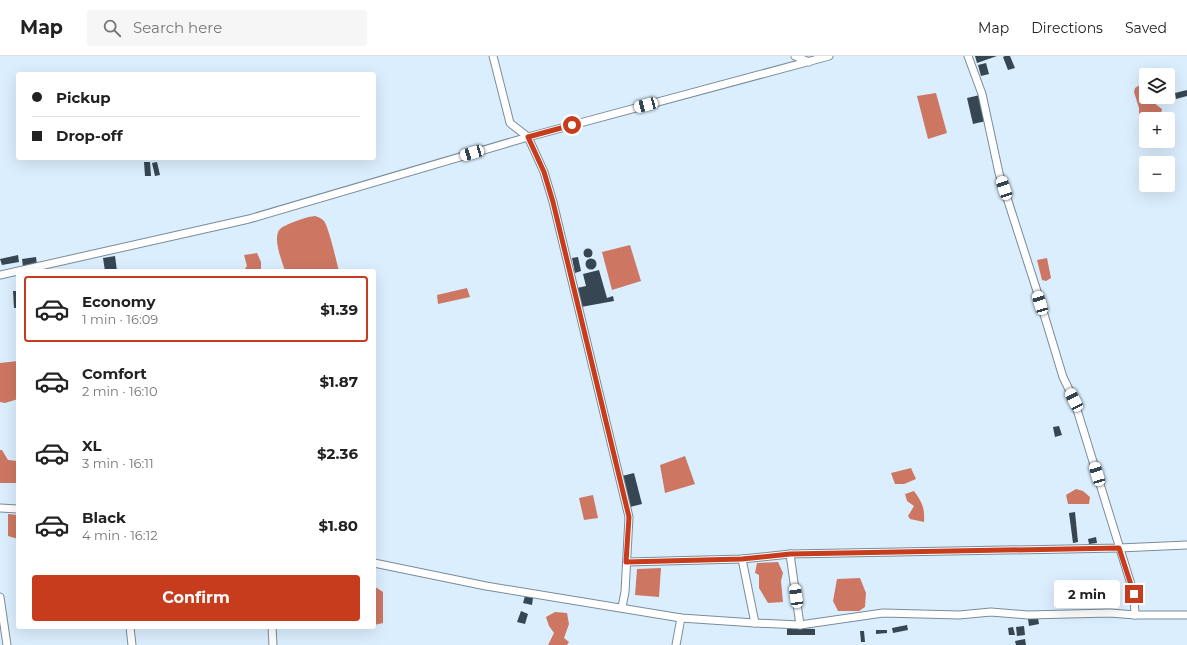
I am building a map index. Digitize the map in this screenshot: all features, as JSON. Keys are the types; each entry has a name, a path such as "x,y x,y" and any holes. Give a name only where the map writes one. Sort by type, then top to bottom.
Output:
{"street":[{"path":"493,56 510,123 528,137 544,172 553,202 629,517 625,592 622,607"},
{"path":"795,56 809,62"},
{"path":"27,269 249,219 528,137 829,56"},
{"path":"968,56 982,94 999,173 1063,377 1074,400 1134,594 1135,615"},
{"path":"0,275 16,271"},
{"path":"0,508 16,509"},
{"path":"626,562 742,559 790,554 1119,548 1187,545"},
{"path":"790,554 800,625"},
{"path":"742,559 755,623"},
{"path":"376,563 486,586 622,607 681,618 755,623 800,625 882,613 959,615 991,612 1028,615 1110,613 1135,615 1187,615"},
{"path":"0,597 7,645"},
{"path":"676,645 681,618"},
{"path":"130,629 132,645"},
{"path":"272,629 273,645"}],"shaded area":[{"path":"1139,85 1139,104 1155,104 1162,109 1161,112 1139,112 1134,92 1135,88"},
{"path":"936,93 947,133 928,139 917,96"},
{"path":"315,216 324,221 338,269 284,269 278,250 278,233 280,229 285,226"},
{"path":"630,245 641,281 612,290 602,252"},
{"path":"257,253 261,262 261,269 245,269 247,266 244,255"},
{"path":"1047,258 1051,278 1046,281 1042,280 1037,260"},
{"path":"467,288 470,297 438,304 437,295"},
{"path":"16,361 16,400 5,403 0,402 0,363"},
{"path":"0,450 2,450 8,460 16,461 16,483 0,483"},
{"path":"685,456 695,484 665,493 660,465"},
{"path":"911,468 916,479 904,484 895,484 891,473"},
{"path":"1076,489 1083,491 1090,497 1089,504 1068,504 1066,495"},
{"path":"914,491 922,505 924,522 910,519 908,516 914,506 907,501 905,494"},
{"path":"593,495 598,518 584,520 579,498"},
{"path":"8,514 16,515 16,538 8,536"},
{"path":"778,562 783,573 781,581 783,602 768,603 759,588 759,575 755,573 757,563"},
{"path":"661,568 659,597 635,595 637,569"},
{"path":"860,578 866,593 865,607 859,611 838,611 833,601 837,579"},
{"path":"376,587 383,592 383,623 376,625"},
{"path":"555,612 567,613 569,624 564,638 569,642 567,645 548,645 554,633 549,626 546,617"}],"building":[{"path":"975,56 997,56 977,63"},
{"path":"1010,56 1015,68 1008,70 1003,57"},
{"path":"986,63 989,74 981,76 978,65"},
{"path":"1187,90 1187,96 1176,99 1175,93"},
{"path":"980,95 986,121 973,124 967,98"},
{"path":"144,162 150,162 151,176 145,176"},
{"path":"157,162 160,175 155,176 152,163"},
{"path":"588,248 593,253 588,258 583,253"},
{"path":"18,255 19,262 2,265 0,259"},
{"path":"115,256 117,269 105,269 103,258"},
{"path":"36,257 37,265 23,267 22,259"},
{"path":"578,257 581,271 575,273 572,258"},
{"path":"589,259 593,259 595,260 595,268 589,269 586,266 586,262"},
{"path":"599,270 607,298 613,296 614,301 581,307 577,288 586,286 583,274"},
{"path":"13,291 16,291 16,308 14,308"},
{"path":"1059,426 1062,435 1055,437 1053,427"},
{"path":"634,473 642,504 630,507 622,476"},
{"path":"1075,512 1078,542 1073,543 1069,513"},
{"path":"1096,537 1097,543 1089,544 1088,539"},
{"path":"525,596 533,598 532,605 523,603"},
{"path":"521,611 528,614 525,624 517,622"},
{"path":"1038,618 1039,624 1029,626 1028,619"},
{"path":"907,625 908,630 893,633 892,628"},
{"path":"1024,626 1025,635 1017,636 1016,627"},
{"path":"1013,627 1015,635 1009,635 1008,628"},
{"path":"787,628 815,629 815,635 787,635"},
{"path":"876,630 887,630 887,633 876,634"},
{"path":"860,631 864,631 865,642 861,642"},
{"path":"1025,639 1026,645 1016,645 1015,641"}],"route":[{"path":"572,125 528,137 544,172 553,202 629,517 626,562 742,559 790,554 1119,548 1134,594"}]}
